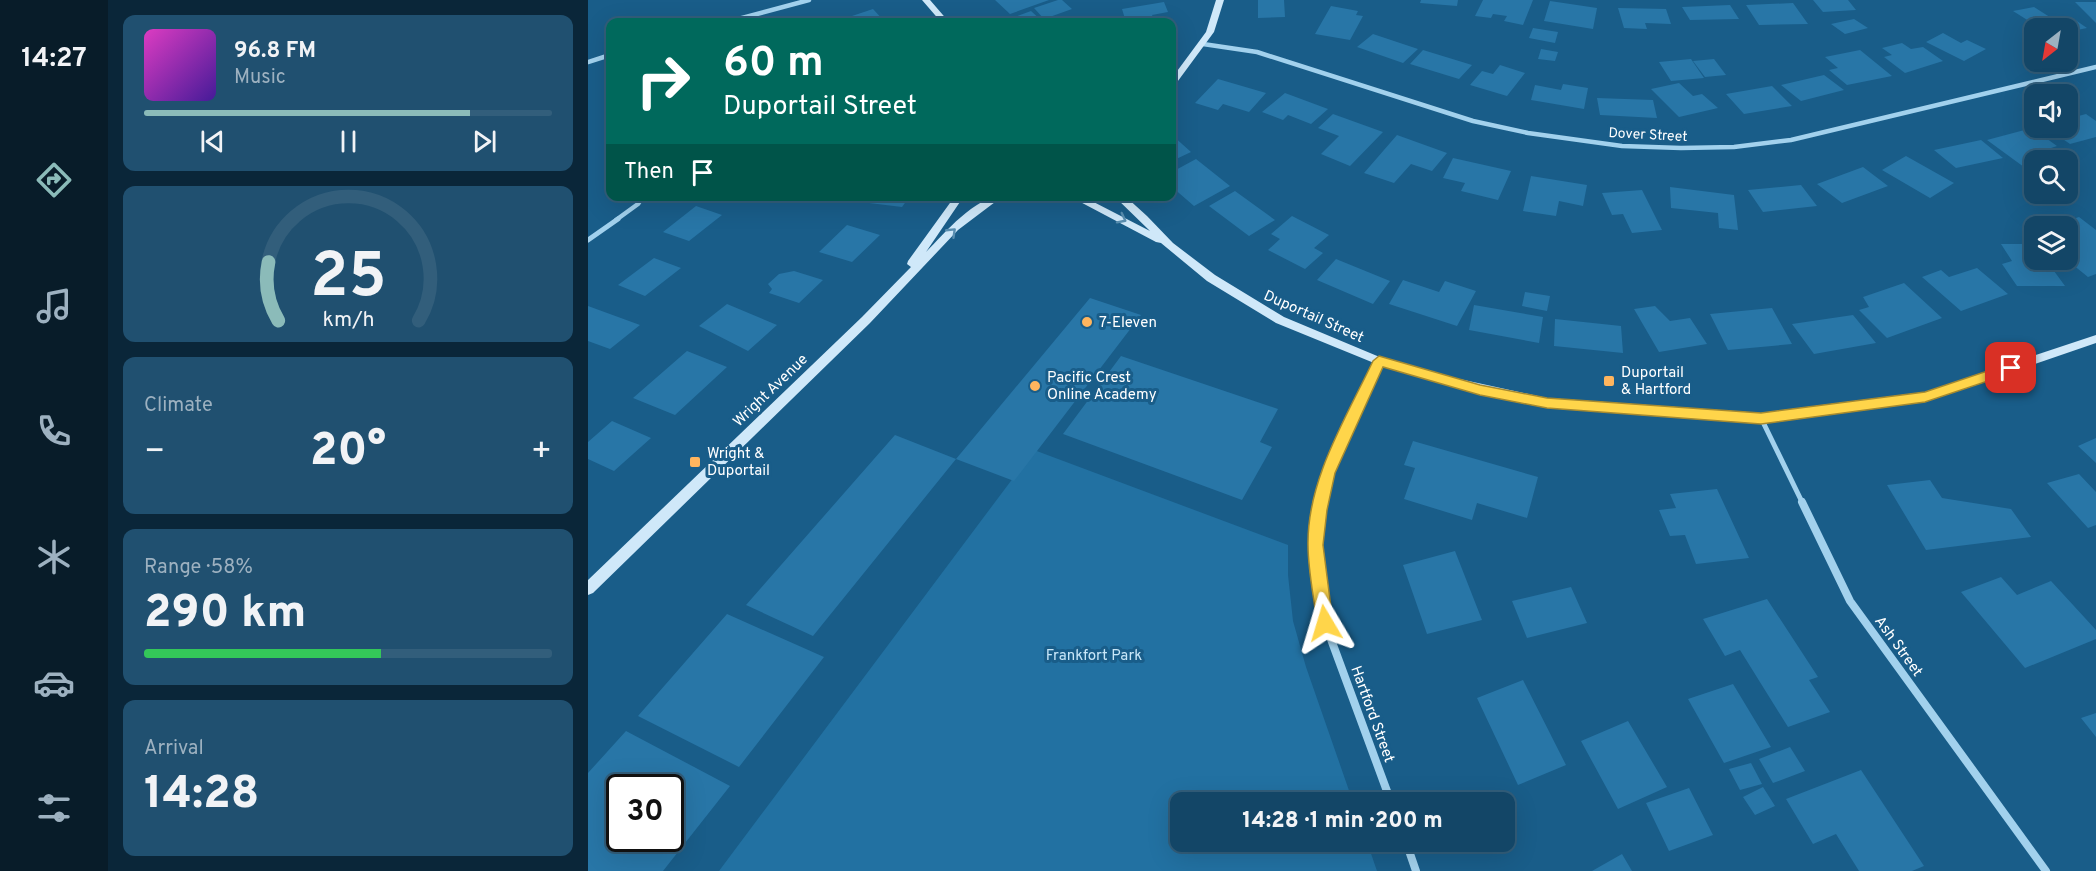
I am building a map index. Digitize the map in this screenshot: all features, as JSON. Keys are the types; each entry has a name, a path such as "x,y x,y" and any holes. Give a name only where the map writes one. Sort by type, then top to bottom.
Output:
{"main road":[{"path":"926,0 942,18"},
{"path":"1176,78 1210,32 1220,0"},
{"path":"1176,72 1186,64"},
{"name":"Wright Avenue","path":"896,288 957,201"},
{"name":"Wright Avenue","path":"588,589 964,221 992,201"},
{"name":"Duportail Street","path":"1083,201 1169,245"},
{"name":"Duportail Street","path":"1124,201 1144,218 1169,245 1211,278 1254,306 1310,333 1379,361 1480,390 1547,403 1761,418 1925,397 2096,339"}],"street":[{"path":"742,18 809,0"},
{"name":"Dover Street","path":"1203,44 1257,52 1300,63 1432,108 1528,133 1622,146 1681,148 1734,147 1791,140 2096,67"},
{"path":"588,62 606,56"},
{"path":"588,240 640,201"},
{"name":"Hartford Street","path":"1379,361 1328,473 1315,545 1325,623 1387,792"},
{"name":"Ash Street","path":"1761,418 1850,600 2046,871"},
{"path":"1409,852 1416,871"}],"green space":[{"name":"Frankfort Park","path":"1034,450 1288,545 1288,575 1293,621 1306,667 1350,792 1170,792 1170,852 1370,852 1377,871 719,871"}],"building":[{"path":"995,0 1049,0 1010,14"},
{"path":"1062,0 1072,9 1043,18 1034,8"},
{"path":"1258,0 1284,0 1285,17 1258,18"},
{"path":"1421,0 1458,0 1457,6 1420,3"},
{"path":"1483,0 1533,0 1523,25 1504,21 1507,16 1493,14 1491,18 1475,16"},
{"path":"1813,0 1848,0 1856,10 1823,12"},
{"path":"1550,1 1597,8 1593,29 1544,21"},
{"path":"1164,2 1168,12 1152,15 1153,18 1125,18 1122,9"},
{"path":"2075,2 2096,2 2096,23"},
{"path":"1793,3 1808,24 1759,25 1746,5"},
{"path":"1730,5 1739,19 1690,20 1682,7"},
{"path":"1331,6 1358,11 1356,15 1363,16 1350,40 1315,34"},
{"path":"2034,7 2051,18 2024,18 2013,11"},
{"path":"1618,8 1666,9 1671,24 1645,23 1647,29 1624,28"},
{"path":"873,9 881,18 846,18"},
{"path":"1031,11 1039,18 1012,18"},
{"path":"1854,19 1868,28 1845,34 1831,24"},
{"path":"2078,22 2087,28 2078,30"},
{"path":"1533,28 1558,32 1555,43 1529,38"},
{"path":"1943,33 1961,43 1967,40 1986,49 1964,61 1926,42"},
{"path":"1373,34 1418,49 1403,63 1357,47"},
{"path":"1902,43 1911,49 1923,47 1943,61 1905,73 1884,57 1892,55 1882,48"},
{"path":"1541,49 1558,52 1555,61 1538,59"},
{"path":"1423,50 1472,65 1459,79 1410,64"},
{"path":"1860,50 1892,76 1847,85 1829,70 1838,68 1825,57"},
{"path":"1691,59 1704,78 1671,81 1659,62"},
{"path":"1714,59 1726,75 1705,77 1693,61"},
{"path":"1500,65 1525,73 1507,96 1470,85 1482,71 1493,74"},
{"path":"1824,75 1844,90 1801,101 1781,85"},
{"path":"1218,79 1266,93 1249,112 1223,104 1218,110 1195,103"},
{"path":"1679,83 1693,96 1702,94 1718,108 1679,117 1651,89"},
{"path":"1563,84 1588,88 1584,109 1531,100 1535,85 1561,90"},
{"path":"1772,86 1792,106 1744,114 1726,94"},
{"path":"1285,93 1328,109 1311,124 1288,115 1283,120 1262,112"},
{"path":"1597,98 1653,100 1657,118 1600,115"},
{"path":"1333,114 1383,132 1350,166 1321,154 1339,136 1318,128"},
{"path":"2086,114 2096,121 2096,137 2070,144 2061,138 2078,138 2078,116"},
{"path":"2024,130 2024,138 2046,138 2057,146 2045,150 2024,150 2024,167 1987,140"},
{"path":"1397,135 1447,153 1432,171 1411,164 1394,183 1364,173"},
{"path":"1176,139 1191,152 1176,159"},
{"path":"1981,140 2003,158 1956,168 1934,150"},
{"path":"1906,156 1954,183 1930,198 1882,170"},
{"path":"1453,158 1511,171 1498,200 1461,191 1465,183 1443,178"},
{"path":"1196,159 1230,186 1194,206 1176,190 1176,170"},
{"path":"1863,167 1888,186 1842,203 1817,184"},
{"path":"1531,176 1587,185 1583,206 1559,201 1556,216 1523,211"},
{"path":"1801,185 1817,206 1763,212 1748,190"},
{"path":"1670,187 1734,195 1738,230 1719,228 1718,213 1671,208"},
{"path":"1642,190 1662,230 1632,233 1623,214 1612,215 1602,193"},
{"path":"1235,191 1275,220 1249,236 1209,206"},
{"path":"870,201 906,201 902,207 869,203"},
{"path":"696,206 722,215 689,241 663,232"},
{"path":"1292,216 1329,235 1314,248 1323,253 1305,269 1268,250 1280,239 1271,234"},
{"path":"2078,217 2096,230 2096,274 2088,277 2078,269"},
{"path":"847,225 880,235 852,262 819,252"},
{"path":"2001,244 2024,244 2024,270 2053,270 2065,286 2017,286 2002,264 2012,261"},
{"path":"654,258 681,268 645,296 618,285"},
{"path":"1336,259 1390,281 1373,304 1317,280"},
{"path":"1977,268 2008,294 1961,311 1922,277 1941,270 1949,277"},
{"path":"794,271 823,280 799,303 769,293 772,289 768,284 779,274"},
{"path":"1403,280 1439,292 1445,281 1476,291 1457,326 1389,304"},
{"path":"1904,283 1942,318 1887,338 1859,310 1869,307 1863,297"},
{"path":"1525,292 1550,296 1547,311 1522,306"},
{"path":"1090,298 1141,315 1014,481 956,459"},
{"path":"727,304 777,325 748,351 699,326"},
{"path":"1474,305 1543,317 1539,343 1469,330"},
{"path":"588,306 640,325 610,349 588,341"},
{"path":"1655,306 1670,321 1690,318 1707,344 1659,352 1634,309"},
{"path":"1772,308 1792,344 1728,350 1710,314"},
{"path":"1853,315 1876,343 1814,354 1792,324"},
{"path":"1555,319 1621,326 1623,353 1554,346"},
{"path":"687,351 727,367 675,415 633,398"},
{"path":"1121,356 1278,409 1260,442 1272,447 1242,500 1063,434"},
{"path":"612,421 651,438 614,471 588,459 588,442"},
{"path":"895,435 956,459 813,636 746,605"},
{"path":"2096,438 2096,463 2078,446"},
{"path":"1413,441 1538,477 1527,518 1477,503 1472,520 1404,499 1415,468 1404,465"},
{"path":"2079,474 2096,492 2096,525 2088,528 2047,483"},
{"path":"1930,480 1942,498 2011,509 2031,537 1926,550 1887,485"},
{"path":"1717,489 1749,558 1696,564 1685,535 1670,536 1659,510 1676,508 1670,494"},
{"path":"1455,551 1482,620 1427,634 1403,565"},
{"path":"2001,577 2017,595 2051,581 2096,630 2096,639 2025,668 1961,592"},
{"path":"1571,587 1587,623 1527,638 1512,601"},
{"path":"1767,599 1818,677 1809,680 1830,712 1788,727 1740,650 1725,656 1703,619"},
{"path":"727,614 824,657 739,767 638,716"},
{"path":"1523,680 1566,765 1518,785 1477,698"},
{"path":"1733,684 1771,747 1724,763 1688,699"},
{"path":"2096,713 2096,737 2081,718"},
{"path":"1628,721 1667,787 1618,809 1581,741"},
{"path":"626,731 730,786 684,844 684,774 606,774 606,852 678,852 663,871 588,871 588,773"},
{"path":"1790,747 1805,771 1773,783 1759,759"},
{"path":"1751,763 1762,784 1740,790 1729,769"},
{"path":"1861,770 1924,866 1912,871 1859,871 1836,834 1813,844 1786,799"},
{"path":"1763,787 1775,806 1755,815 1743,797"},
{"path":"1689,788 1713,835 1669,851 1646,803"},
{"path":"1622,854 1632,871 1592,871"}],"place":[{"name":"7-Eleven","path":"1087,322"},
{"name":"Duportail & Hartford","path":"1609,381"},
{"name":"Pacific Crest Online Academy","path":"1035,386"},
{"name":"Wright & Duportail","path":"695,462"}],"route":[{"path":"1325,623 1315,545 1320,510 1328,473 1379,361 1480,390 1547,403 1761,418 1925,397 2011,368"}]}
